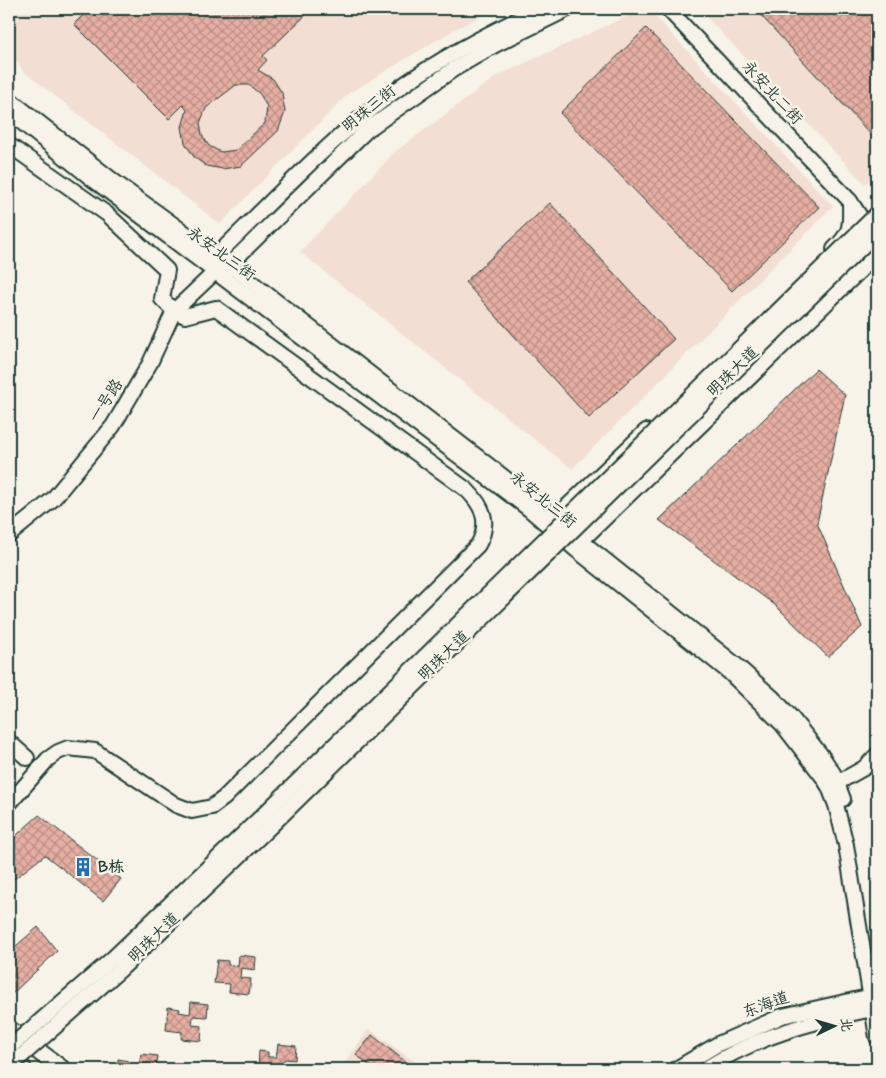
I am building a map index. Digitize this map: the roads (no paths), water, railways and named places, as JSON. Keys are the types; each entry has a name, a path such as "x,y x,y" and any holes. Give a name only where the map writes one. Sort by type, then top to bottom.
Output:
{"main road":[{"path":"9,1029 53,1068"},
{"path":"9,1058 23,1069"}],"street":[{"name":"明珠三街","path":"218,267 318,157 386,98 415,78 500,27 538,9"},
{"name":"明珠三街","path":"218,267 366,130 454,69 495,45 568,9"},
{"name":"永安北二街","path":"668,9 850,201"},
{"name":"永安北三街","path":"9,99 116,183 218,267 529,509 557,534 577,544"},
{"name":"永安北三街","path":"9,112 190,254 218,267 536,502 555,518 577,544 744,685 834,785 854,842 877,973"},
{"path":"9,145 107,214 167,270 162,299 174,311 184,316 216,308 467,490 482,510 484,521 484,534 478,545 224,798 212,807 192,810 176,805 95,751 68,748 48,759 9,804"},
{"name":"明珠大道","path":"555,518 841,242 850,229 850,201"},
{"name":"明珠大道","path":"577,544 874,257 872,235 850,201"},
{"name":"明珠大道","path":"9,1048 112,959 262,816 877,214"},
{"name":"明珠大道","path":"9,1067 120,970 272,826 877,232"},
{"name":"一号路","path":"9,536 53,498 113,426 150,362 174,311 218,267"},
{"path":"555,518 557,534"},
{"path":"9,742 27,758"},
{"path":"834,785 864,768 877,756"},
{"name":"永安北三街","path":"834,785 875,1002 877,1037"},
{"name":"东海道","path":"676,1069 718,1044 782,1016 875,1002"},
{"name":"东海道","path":"705,1069 743,1048 780,1033 828,1019 875,1002"}],"place":[{"name":"B栋","path":"83,867"}]}
